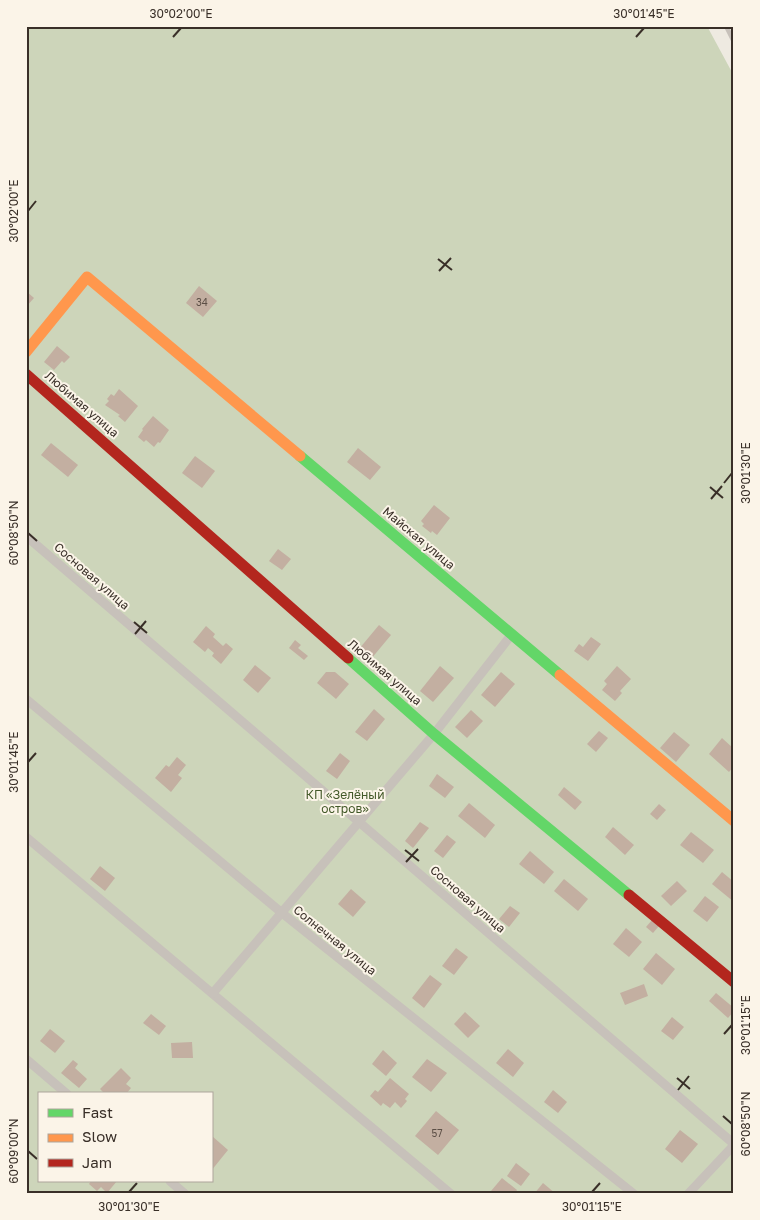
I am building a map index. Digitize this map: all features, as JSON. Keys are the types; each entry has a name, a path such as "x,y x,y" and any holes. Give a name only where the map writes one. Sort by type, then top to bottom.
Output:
{"street":[{"name":"Майская улица","path":"26,352 87,277 734,821"},
{"name":"Любимая улица","path":"26,374 434,734 734,982"},
{"name":"Сосновая улица","path":"26,536 734,1145"},
{"path":"212,993 360,823 434,734 512,634"},
{"name":"Солнечная улица","path":"26,699 282,913 634,1194"},
{"path":"26,837 451,1194"},
{"path":"26,1059 65,1092"},
{"path":"688,1194 734,1145"},
{"path":"171,1182 185,1194"}],"lane":[{"path":"726,26 734,42"}],"green space":[{"name":"КП «Зелёный остров»","path":"26,26 707,26 734,76 734,1194 26,1194"}],"building":[{"path":"199,286 217,301 203,317 186,303"},
{"path":"26,291 34,298 26,307"},
{"path":"57,346 70,357 64,363 62,361 54,370 44,362"},
{"path":"119,389 138,406 125,422 118,416 120,415 105,405 109,401 107,399 111,394 114,396"},
{"path":"153,416 169,430 160,443 158,442 154,447 146,440 144,442 138,437"},
{"path":"51,443 78,465 68,477 41,455"},
{"path":"358,448 381,467 370,480 347,462"},
{"path":"195,456 215,471 202,488 182,473"},
{"path":"434,505 450,518 437,535 422,526 424,524 421,521"},
{"path":"278,549 291,559 282,570 269,561"},
{"path":"379,625 391,635 371,659 359,649"},
{"path":"206,626 215,634 213,637 223,646 226,643 233,649 221,664 212,656 214,653 208,648 205,652 193,642"},
{"path":"591,637 601,644 588,661 574,651 579,644 583,647"},
{"path":"295,640 301,645 298,648 308,656 304,660 289,648"},
{"path":"255,665 271,678 258,693 243,680"},
{"path":"440,666 454,678 433,702 420,691"},
{"path":"617,666 631,679 620,691 622,693 615,701 602,690 607,684 604,681"},
{"path":"326,672 335,672 349,684 336,699 317,683"},
{"path":"501,672 515,684 495,707 481,695"},
{"path":"374,709 385,719 367,741 355,732"},
{"path":"471,710 483,721 467,738 455,727"},
{"path":"599,731 608,738 596,752 587,744"},
{"path":"674,732 690,745 676,762 660,748"},
{"path":"722,738 734,749 734,766 729,772 709,754"},
{"path":"340,753 350,761 337,779 326,771"},
{"path":"177,757 186,765 178,775 182,778 171,792 155,778 166,765 169,767"},
{"path":"437,774 454,787 445,798 429,786"},
{"path":"564,787 582,802 575,810 558,795"},
{"path":"469,803 495,825 485,838 458,816"},
{"path":"659,804 666,810 657,820 650,814"},
{"path":"420,822 429,828 413,848 405,841"},
{"path":"613,827 634,845 625,855 605,837"},
{"path":"691,832 714,850 703,863 680,845"},
{"path":"447,835 456,842 443,858 434,851"},
{"path":"530,851 554,872 544,884 519,864"},
{"path":"100,866 115,878 105,891 90,879"},
{"path":"722,872 734,882 734,902 712,884"},
{"path":"564,879 588,899 578,911 554,891"},
{"path":"677,881 687,891 671,906 661,896"},
{"path":"351,889 366,902 353,917 338,904"},
{"path":"705,896 719,907 707,922 693,911"},
{"path":"510,906 520,913 509,927 499,919"},
{"path":"652,920 659,926 653,933 646,927"},
{"path":"626,928 642,942 629,957 613,944"},
{"path":"456,948 468,957 454,975 442,966"},
{"path":"656,953 675,969 662,985 643,969"},
{"path":"430,975 442,984 424,1008 412,998"},
{"path":"644,984 648,996 625,1005 620,993"},
{"path":"716,993 734,1008 734,1011 728,1018 709,1001"},
{"path":"465,1012 480,1026 468,1038 454,1024"},
{"path":"151,1014 166,1026 159,1035 143,1023"},
{"path":"672,1017 684,1027 673,1040 661,1031"},
{"path":"50,1029 65,1041 55,1053 40,1041"},
{"path":"192,1042 193,1058 172,1058 171,1043"},
{"path":"508,1049 524,1063 513,1077 496,1063"},
{"path":"383,1050 397,1063 386,1076 372,1064"},
{"path":"427,1059 447,1073 431,1092 412,1077"},
{"path":"73,1060 78,1064 75,1068 87,1079 79,1088 61,1073"},
{"path":"121,1068 131,1078 126,1084 131,1088 128,1092 103,1092 100,1089"},
{"path":"390,1078 409,1094 405,1099 407,1101 401,1108 395,1102 390,1108 383,1103 381,1106 370,1096 375,1090 378,1092"},
{"path":"553,1090 567,1102 558,1113 544,1102"},
{"path":"436,1111 459,1130 438,1155 415,1136"},
{"path":"680,1130 698,1144 682,1163 665,1149"},
{"path":"212,1136 228,1150 212,1170"},
{"path":"516,1163 530,1174 521,1186 507,1176"},
{"path":"502,1178 517,1190 515,1194 494,1194 491,1191"},
{"path":"90,1182 116,1182 107,1193 101,1187 97,1191 89,1184"},
{"path":"543,1183 556,1194 534,1194"}],"traffic: fast":[{"path":"300,456 560,675"},
{"path":"348,658 434,734 629,895"}],"traffic: slow":[{"path":"26,352 87,277 300,456"},
{"path":"560,675 734,821"}],"traffic: jam":[{"path":"26,374 348,658"},
{"path":"629,895 734,982"}]}
